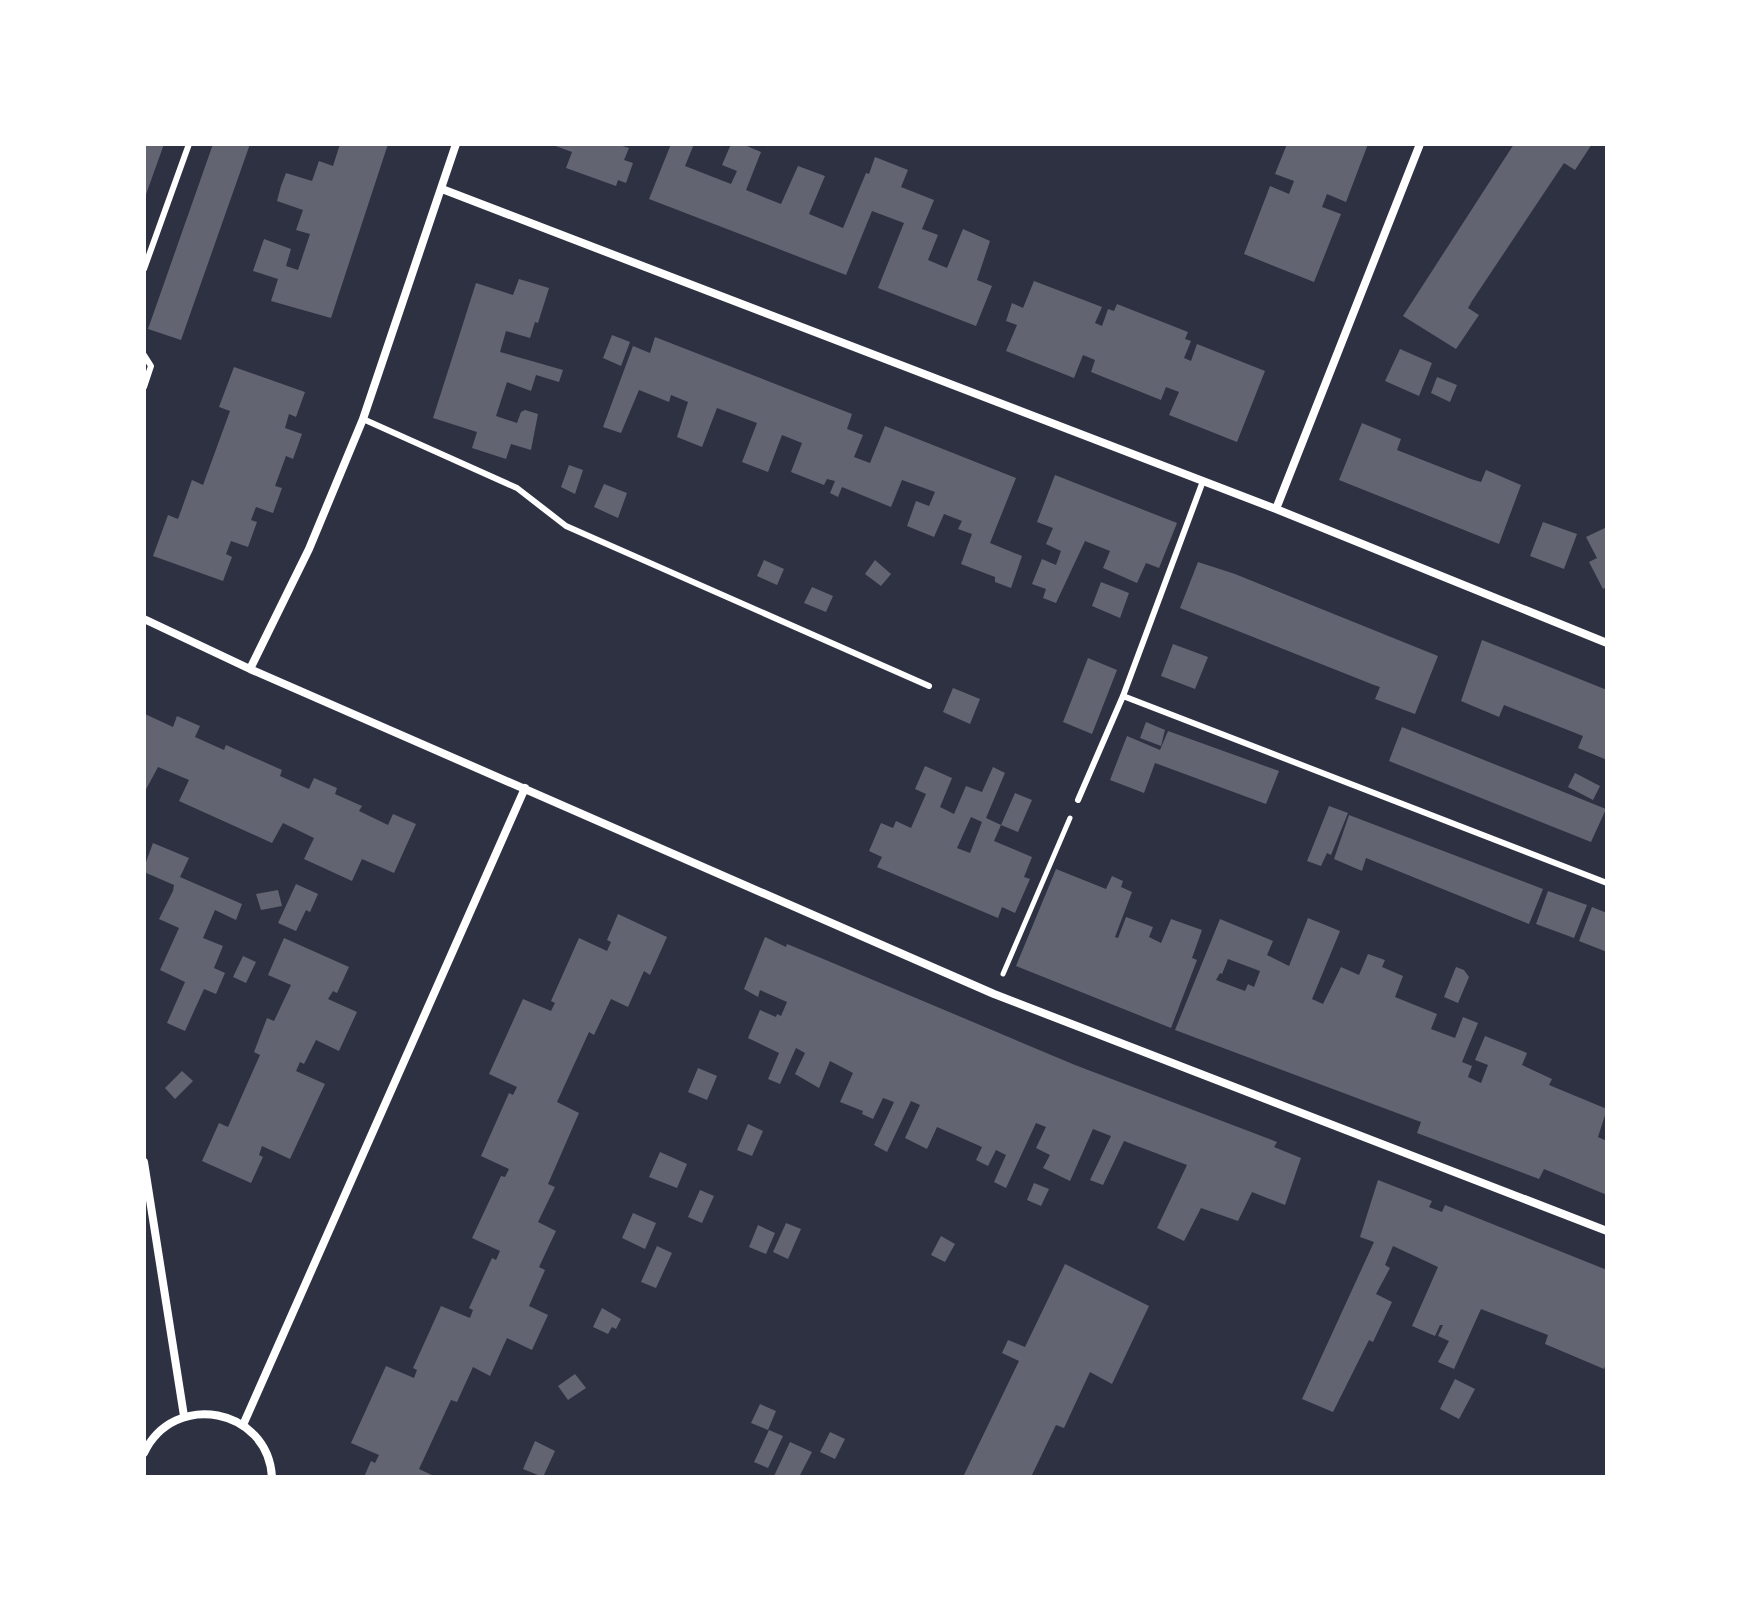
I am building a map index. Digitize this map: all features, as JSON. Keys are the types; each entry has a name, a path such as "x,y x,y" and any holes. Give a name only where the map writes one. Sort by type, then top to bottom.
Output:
{"street":[{"path":"250,669 309,549 363,419 456,144"},
{"path":"1276,509 1420,144"},
{"path":"442,189 1276,509 1607,643"},
{"path":"144,619 250,669 994,994 1607,1231"},
{"path":"243,1425 525,788"},
{"path":"144,1162 184,1416"},
{"path":"144,1453 164,1427 184,1416 222,1415 243,1425 265,1450 272,1477"}],"lane":[{"path":"144,269 189,144"},
{"path":"144,355 151,366 144,387"},
{"path":"363,419 517,488 566,526 929,686"},
{"path":"1078,800 1123,696 1203,481"},
{"path":"1123,696 1607,883"}],"path":[{"path":"994,994 1078,800"}],"building":[{"path":"144,144 164,144 144,200"},
{"path":"213,144 250,144 181,340 148,329"},
{"path":"340,144 388,144 331,318 271,301 278,279 253,271 264,239 291,249 286,266 298,270 310,234 296,230 303,210 277,201 281,186 286,173 312,181 319,161 333,166"},
{"path":"550,144 616,144 629,148 624,160 633,163 626,183 618,180 616,186 566,168 572,152"},
{"path":"671,144 694,144 685,166 731,184 737,171 722,165 731,144 742,144 761,152 746,190 781,204 798,166 825,176 809,214 843,228 875,157 908,170 901,187 934,200 922,229 938,235 928,260 947,268 963,229 990,241 977,280 992,286 976,326 878,288 904,223 872,211 846,275 649,199"},
{"path":"1287,144 1368,144 1346,202 1327,194 1322,207 1341,214 1314,282 1244,254 1270,186 1289,194 1294,181 1275,174"},
{"path":"1514,144 1592,144 1575,170 1564,163 1472,301 1468,308 1479,315 1456,349 1403,316"},
{"path":"519,279 549,288 530,338 506,331 500,352 563,370 559,382 536,375 531,391 507,382 496,416 517,423 525,410 538,414 531,450 511,444 506,459 472,448 477,432 433,418 476,283 513,295"},
{"path":"1034,281 1102,307 1095,323 1102,326 1108,309 1114,311 1117,304 1188,332 1185,339 1191,341 1184,358 1191,361 1197,344 1265,371 1237,442 1169,415 1179,392 1166,387 1161,400 1091,372 1095,360 1083,355 1074,378 1006,351 1017,325 1006,321 1012,303 1023,308"},
{"path":"612,335 630,342 621,366 603,358"},
{"path":"655,337 852,414 847,429 863,435 854,457 870,463 885,426 1016,478 990,543 1022,556 1011,588 995,582 995,577 961,564 972,534 958,529 962,521 944,514 934,537 907,526 916,501 929,506 935,492 902,480 891,507 842,487 838,497 830,493 835,481 827,479 824,485 791,472 802,443 782,435 768,472 742,462 757,423 717,408 702,447 677,437 688,402 671,395 669,402 639,390 621,433 603,427 633,346 650,353"},
{"path":"1400,349 1432,363 1419,396 1385,381"},
{"path":"234,367 305,392 296,417 289,414 285,428 302,434 293,459 286,456 275,486 282,488 273,513 256,507 251,520 257,522 248,547 231,541 226,554 232,557 223,581 153,556 168,515 178,519 192,480 203,485 230,411 219,407"},
{"path":"1437,377 1457,385 1450,402 1431,393"},
{"path":"1362,423 1401,439 1397,450 1471,479 1481,482 1486,470 1521,485 1499,544 1339,480"},
{"path":"569,465 583,470 575,494 561,487"},
{"path":"1055,475 1177,523 1159,568 1146,563 1137,583 1103,568 1110,551 1085,541 1056,603 1043,598 1046,589 1032,584 1042,559 1056,565 1061,551 1046,544 1053,528 1037,522"},
{"path":"604,484 627,493 618,518 594,507"},
{"path":"1543,522 1577,534 1564,569 1530,556"},
{"path":"1607,527 1607,587 1603,589 1589,562 1597,558 1586,537"},
{"path":"764,560 784,569 777,585 757,576"},
{"path":"875,560 891,574 881,586 865,574"},
{"path":"1198,562 1438,656 1415,714 1375,699 1380,687 1180,608"},
{"path":"1101,582 1129,593 1120,618 1092,606"},
{"path":"812,587 833,596 826,612 804,603"},
{"path":"1482,640 1607,690 1607,760 1578,748 1583,736 1504,705 1499,717 1461,701"},
{"path":"1173,644 1208,657 1195,689 1161,676"},
{"path":"1088,658 1117,670 1092,734 1063,722"},
{"path":"953,688 980,699 970,724 943,712"},
{"path":"145,714 173,727 177,716 200,726 195,737 224,750 226,745 282,770 280,776 309,789 314,778 337,788 335,794 362,806 359,811 388,825 393,814 416,824 394,873 362,859 352,881 304,859 314,838 283,823 272,843 179,801 189,780 158,767 144,793"},
{"path":"1146,722 1165,730 1161,746 1140,738"},
{"path":"1402,727 1606,809 1591,842 1389,761"},
{"path":"1168,731 1279,771 1266,804 1155,763 1144,793 1110,780 1127,736 1160,750"},
{"path":"925,766 952,778 940,807 954,814 966,786 982,792 993,767 1005,773 986,818 1001,825 994,841 1032,857 1024,877 1030,879 1015,913 1002,907 998,918 877,867 882,857 869,851 881,823 893,828 896,821 911,828 926,794 915,789","holes":["971,817 982,822 970,853 957,848"]},
{"path":"1575,773 1600,786 1593,800 1568,787"},
{"path":"1015,793 1032,800 1018,832 1001,825"},
{"path":"1329,806 1348,813 1331,855 1327,853 1321,866 1307,861"},
{"path":"1349,815 1543,889 1529,924 1366,858 1362,871 1334,859"},
{"path":"153,843 189,858 180,877 242,904 236,920 215,910 203,938 223,946 214,968 225,973 216,994 204,989 185,1031 167,1023 185,982 160,970 179,928 159,919 174,885 144,872 144,861"},
{"path":"1056,869 1106,889 1112,876 1123,881 1121,887 1132,892 1115,937 1118,938 1126,917 1153,927 1149,937 1161,943 1171,919 1202,930 1192,958 1197,960 1171,1028 1016,966"},
{"path":"296,884 318,894 296,931 278,923"},
{"path":"278,890 282,906 261,910 256,894"},
{"path":"1548,891 1587,905 1574,938 1536,924"},
{"path":"1592,907 1607,913 1607,952 1579,941"},
{"path":"618,914 667,937 650,975 644,971 628,1007 611,999 594,1035 589,1032 557,1102 579,1113 548,1184 555,1187 538,1222 556,1231 539,1267 545,1270 529,1306 548,1315 532,1350 507,1338 490,1376 473,1367 457,1402 451,1400 419,1469 436,1477 364,1477 371,1461 375,1463 379,1455 351,1443 386,1366 414,1378 417,1370 413,1368 441,1306 470,1318 473,1310 469,1308 492,1258 496,1260 500,1251 472,1238 501,1176 505,1177 509,1169 481,1156 509,1093 513,1095 517,1087 489,1074 523,999 551,1011 555,1003 551,1001 579,938 607,951 611,942 607,940"},
{"path":"1308,918 1340,931 1312,999 1323,1004 1341,967 1359,975 1368,954 1385,960 1382,967 1403,976 1395,997 1437,1014 1431,1029 1455,1038 1463,1017 1478,1023 1462,1062 1472,1066 1468,1077 1481,1083 1488,1065 1475,1060 1485,1036 1527,1053 1522,1065 1552,1079 1549,1085 1607,1109 1598,1137 1607,1141 1607,1195 1544,1169 1539,1179 1417,1133 1421,1122 1175,1030 1220,919 1273,941 1267,955 1289,966","holes":["1228,959 1260,971 1254,987 1248,984 1245,991 1216,980"]},
{"path":"765,937 1075,1065 1277,1142 1274,1147 1301,1158 1285,1205 1252,1192 1238,1221 1201,1208 1184,1241 1157,1228 1187,1165 1124,1141 1103,1185 1090,1180 1111,1136 1093,1129 1070,1181 1043,1168 1050,1155 1036,1148 1046,1127 1036,1123 1006,1188 994,1182 1006,1155 996,1150 988,1166 976,1160 982,1147 937,1127 927,1149 905,1138 920,1105 911,1101 887,1152 874,1145 894,1102 883,1098 873,1119 862,1114 863,1111 840,1102 853,1073 830,1061 819,1088 795,1074 805,1053 796,1048 780,1084 768,1079 779,1053 748,1038 760,1010 781,1016 787,1002 760,990 758,997 744,989"},
{"path":"284,938 349,967 337,993 333,991 328,999 357,1012 339,1051 316,1040 304,1064 300,1062 296,1071 325,1084 290,1159 262,1146 259,1155 263,1157 251,1183 202,1161 219,1123 228,1127 260,1055 254,1052 267,1018 274,1021 291,985 268,975"},
{"path":"243,956 256,962 246,983 233,977"},
{"path":"1456,967 1464,970 1469,977 1458,1003 1444,997"},
{"path":"698,1068 717,1076 707,1100 688,1092"},
{"path":"182,1071 193,1081 175,1099 165,1088"},
{"path":"748,1124 763,1131 752,1156 737,1150"},
{"path":"660,1152 687,1164 677,1188 649,1177"},
{"path":"1378,1180 1432,1201 1429,1207 1442,1212 1445,1205 1607,1270 1607,1361 1604,1369 1545,1344 1548,1335 1481,1309 1454,1369 1438,1362 1449,1341 1438,1336 1443,1325 1440,1325 1435,1336 1412,1326 1438,1267 1393,1246 1385,1265 1390,1268 1376,1294 1392,1302 1333,1412 1302,1399 1374,1242 1360,1237"},
{"path":"1034,1183 1049,1189 1041,1206 1027,1200"},
{"path":"700,1190 714,1196 702,1223 688,1217"},
{"path":"633,1213 656,1223 645,1249 622,1238"},
{"path":"786,1223 801,1229 788,1259 773,1252"},
{"path":"758,1225 775,1233 766,1254 749,1247"},
{"path":"941,1236 955,1244 945,1262 931,1255"},
{"path":"657,1246 672,1253 656,1288 641,1282"},
{"path":"1065,1264 1149,1306 1112,1384 1090,1372 1064,1428 1056,1425 1031,1477 963,1477 1019,1361 1002,1353 1008,1340 1025,1347"},
{"path":"602,1308 621,1319 616,1329 612,1327 608,1334 593,1327"},
{"path":"575,1374 586,1388 568,1400 558,1386"},
{"path":"1455,1379 1475,1389 1459,1419 1440,1409"},
{"path":"760,1404 776,1411 768,1430 751,1423"},
{"path":"769,1430 783,1436 768,1468 754,1462"},
{"path":"830,1432 845,1439 835,1459 820,1452"},
{"path":"535,1441 555,1451 543,1477 523,1469"},
{"path":"790,1442 812,1452 799,1477 776,1477 774,1476"}]}
